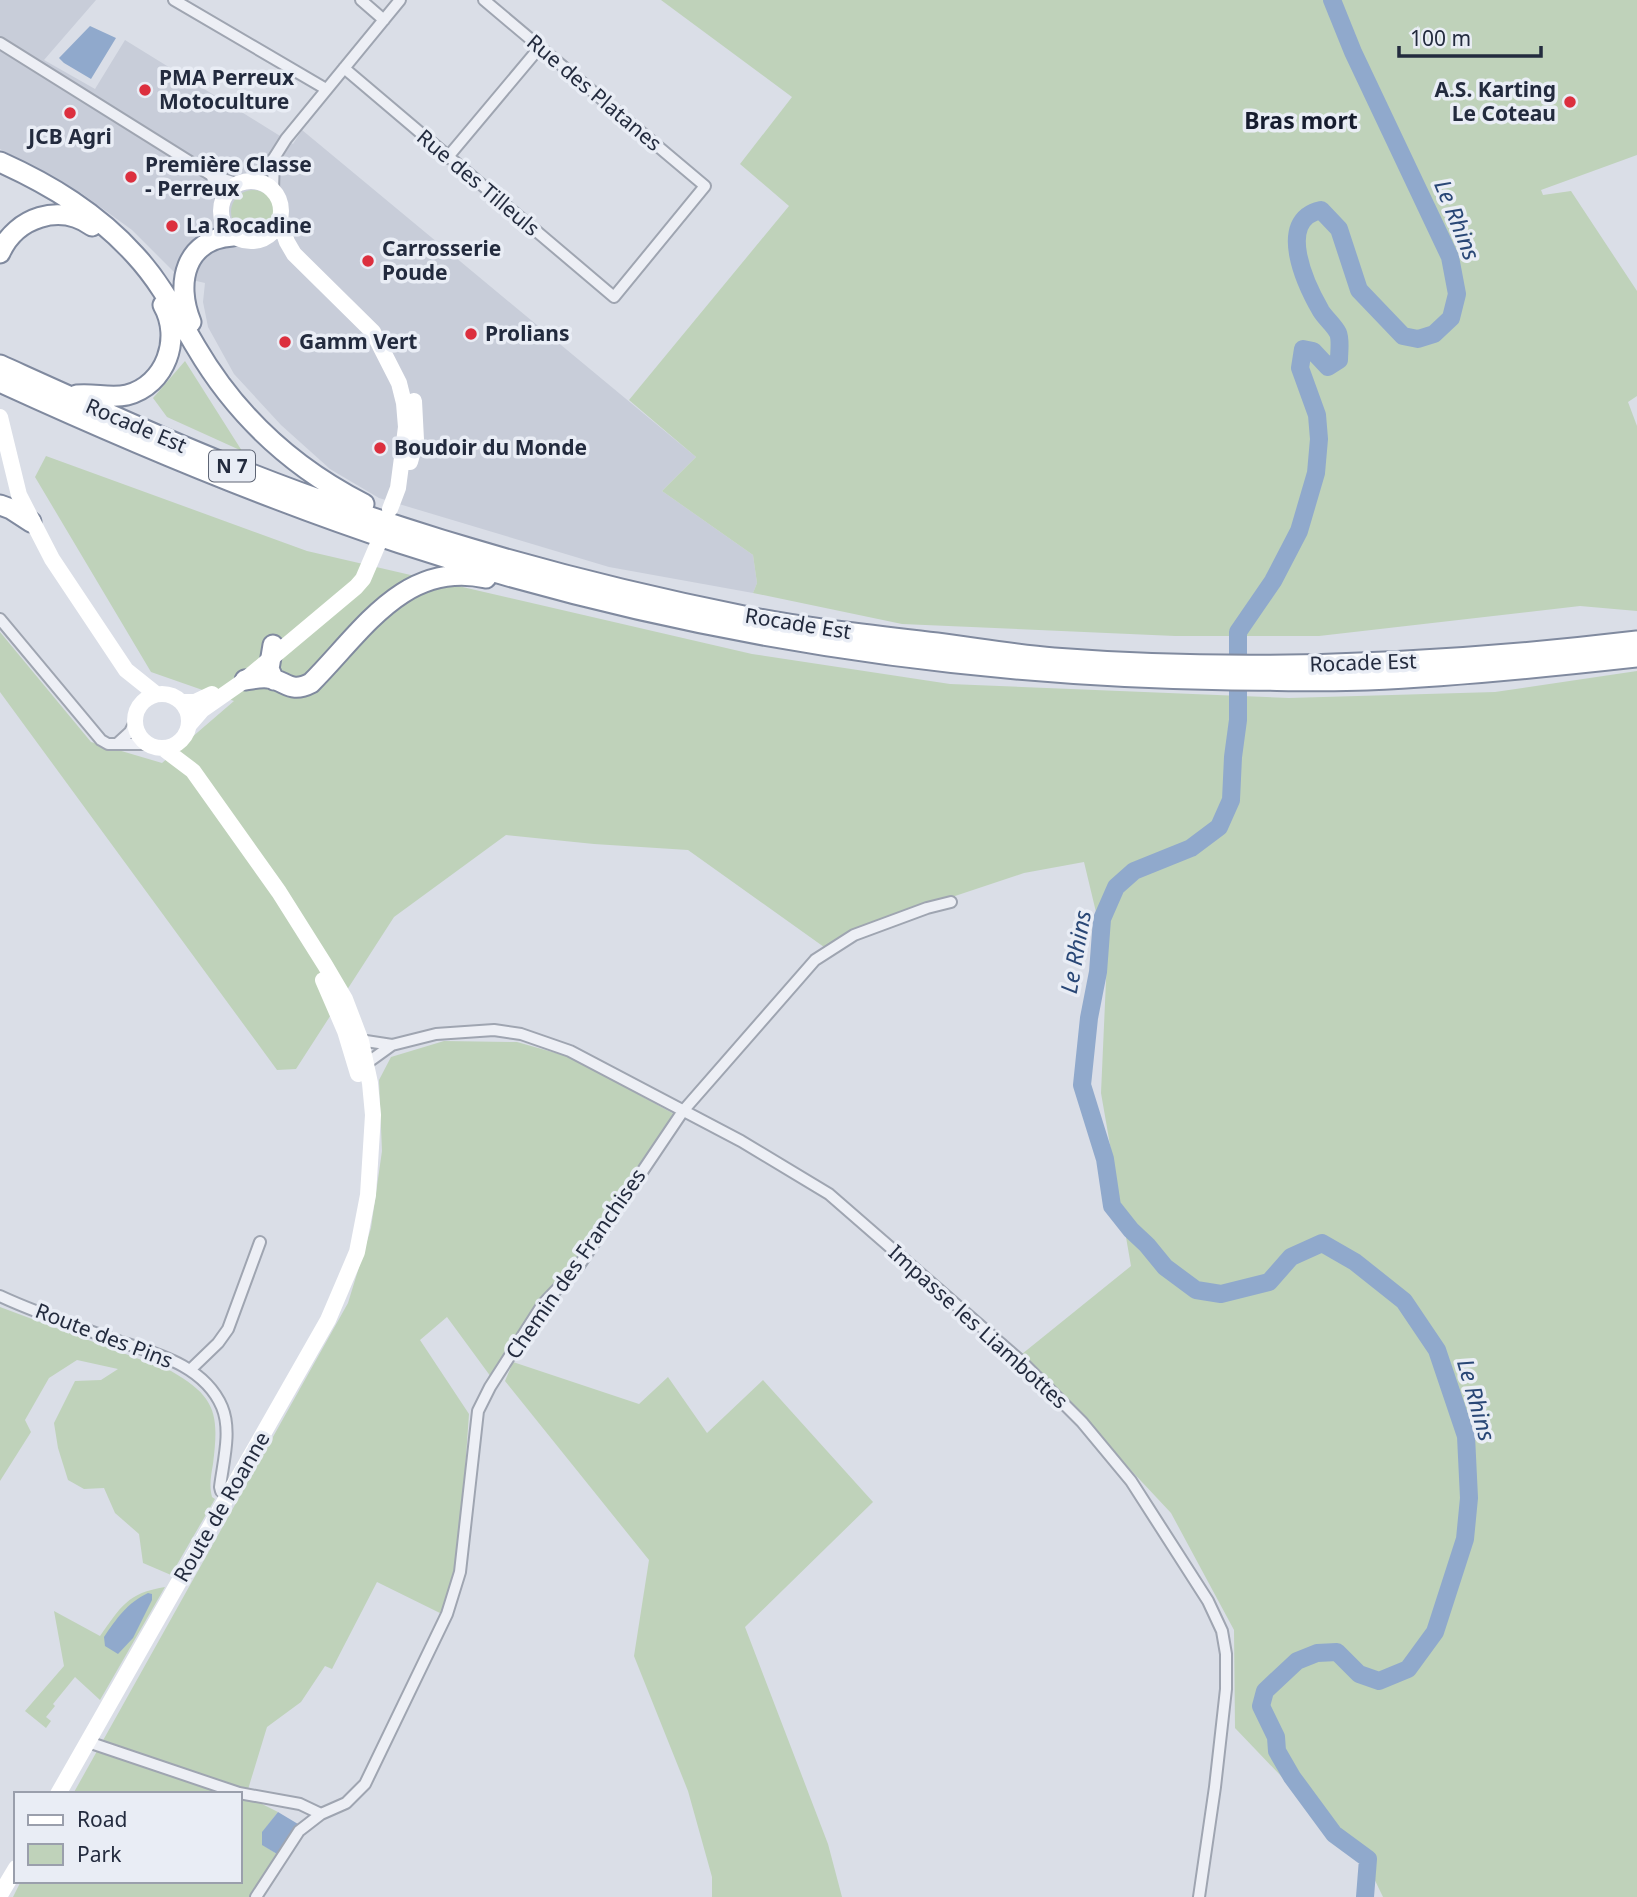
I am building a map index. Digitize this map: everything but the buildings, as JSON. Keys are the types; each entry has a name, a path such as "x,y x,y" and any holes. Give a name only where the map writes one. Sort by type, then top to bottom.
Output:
{"highway":[{"path":"0,162 63,195 120,240 143,264 166,295 214,375 247,419 286,455 326,484 377,510 401,527"},
{"path":"0,253 8,238 33,219 54,214 77,217 104,234 122,251 144,276 167,310 171,325 170,351 163,367 149,383 129,395 67,396"},
{"path":"196,347 195,333 184,296 189,263 200,247 214,239 233,236"},
{"name":"Rocade Est","path":"0,365 26,392 67,396 264,479 401,527 624,590 745,616 839,632 1200,672"},
{"name":"Rocade Est","path":"0,382 273,499 402,544 573,593 742,631 932,661 1088,676 1268,672 1535,653 1637,641"},
{"path":"0,392 26,392"},
{"path":"0,505 31,522"},
{"path":"245,680 266,678 296,688 311,683 394,599 411,587 434,577 480,577 555,596 573,593"},
{"path":"271,653 269,669 274,680"},
{"name":"Rocade Est","path":"1268,672 1364,680 1542,668 1637,657"}],"main road":[{"path":"280,222 273,233 261,240 247,242 233,236 222,220 223,200 230,190 245,182 267,185 273,190 281,205 280,222 294,254 389,346 410,381 415,408 416,440 408,470 390,509"},
{"path":"261,240 294,254"},
{"path":"0,417 19,495 31,522 52,559 126,670 156,694 170,695 186,709 194,771"},
{"path":"164,749 176,745 202,710 245,680 271,653 368,566 378,544"},
{"path":"181,702 195,702 207,698 271,653"},
{"path":"126,670 138,736 146,744 164,749 194,771"},
{"path":"136,716 143,702 156,694"},
{"name":"Route de Roanne","path":"59,1792 328,1320 357,1252 365,1212 373,1115 345,999 279,891 265,875 194,771"},
{"path":"0,1895 14,1871"}],"street":[{"path":"174,0 326,89"},
{"path":"361,0 384,20"},
{"path":"0,43 211,175 245,182 274,158 286,139 400,0"},
{"name":"Rue des Platanes","path":"484,0 705,186 614,297"},
{"path":"447,158 540,47"},
{"name":"Rue des Tilleuls","path":"344,68 614,297"},
{"path":"273,190 274,158"},
{"path":"211,175 223,200"},
{"path":"0,618 104,742 146,744"},
{"path":"118,743 130,732 136,716"},
{"name":"Chemin des Franchises","path":"256,1897 299,1831 321,1814 346,1803 365,1784 447,1614 460,1572 477,1418 481,1403 543,1304 578,1267 683,1111 815,960 854,935 951,902"},
{"name":"Impasse les Liambottes","path":"392,1045 436,1034 463,1031 494,1030 521,1034 570,1051 741,1141 829,1194 1022,1362 1082,1422 1131,1481 1183,1559 1222,1631 1226,1654 1226,1689 1199,1897"},
{"path":"358,1053 392,1045"},
{"path":"358,1053 392,1045"},
{"path":"190,1370 218,1343 228,1329 260,1242"},
{"name":"Route des Pins","path":"0,1296 162,1356 190,1370 208,1385 222,1408 227,1435 220,1487 221,1491 229,1496"},
{"path":"88,1742 236,1792"},
{"path":"242,1794 300,1804 321,1814"}],"shaded area":[{"path":"0,0 96,0 44,60 95,89 125,40 293,144 302,130 696,457 662,491 753,555 757,583 753,593 609,567 379,498 330,469 281,425 234,374 208,327 203,302 205,283 179,277 132,230 81,193 0,149"}],"green space":[{"path":"661,0 1637,0 1637,155 1541,190 1543,195 1571,191 1637,291 1637,396 1628,402 1637,426 1637,611 1580,606 1319,636 1175,636 902,624 753,593 757,583 753,555 662,491 696,457 629,400 789,206 740,164 792,97"},
{"path":"253,190 262,191 269,196 274,203 274,221 269,228 262,233 253,234 244,233 237,228 232,221 231,212 232,203 237,196 244,191"},
{"path":"185,361 242,451 167,417 153,398"},
{"path":"46,456 307,551 752,654 950,684 1289,698 1495,692 1637,671 1637,1897 1383,1897 1369,1868 1235,1728 1234,1630 1171,1513 1022,1354 1131,1266 1101,1093 1107,958 1084,862 1024,873 928,905 824,947 688,850 506,835 394,917 296,1069 277,1070 0,692 0,632 91,742 162,763 234,701 151,672 35,477"},
{"path":"444,1041 517,1042 570,1057 676,1115 573,1266 532,1311 491,1377 447,1317 420,1340 469,1414 455,1582 444,1615 377,1582 332,1669 325,1666 301,1702 267,1727 246,1796 278,1812 262,1833 263,1845 277,1854 253,1897 13,1897 20,1883 242,1883 242,1792 74,1792 348,1303 371,1228 382,1151 379,1080 391,1057"},
{"path":"0,1307 171,1371 186,1380 206,1399 214,1420 215,1447 210,1485 212,1497 215,1499 171,1575 143,1563 139,1534 115,1513 104,1488 84,1489 68,1480 58,1448 54,1423 75,1381 101,1380 118,1369 77,1360 49,1378 25,1420 31,1432 0,1481"},
{"path":"513,1362 639,1404 668,1377 707,1433 763,1380 873,1502 745,1627 828,1844 842,1897 712,1897 712,1877 688,1791 634,1656 649,1560 505,1381"},
{"path":"165,1587 100,1700 75,1677 53,1704 55,1706 46,1717 51,1721 46,1728 25,1711 64,1666 54,1611 100,1636 133,1597"}],"water":[{"path":"90,26 116,38 91,79 59,58"},
{"path":"148,1593 152,1594 152,1600 133,1638 118,1654 105,1646 104,1637 118,1617 134,1601"},
{"path":"278,1812 298,1824 277,1854 262,1845 262,1832"}],"waterway":[{"name":"Le Rhins","path":"1332,0 1353,52 1450,257 1457,294 1451,318 1434,334 1418,339 1403,336 1359,290 1339,229 1321,210 1307,216 1299,226 1298,254 1302,270 1315,300 1338,333 1339,339 1339,360 1328,367 1313,351 1303,349 1300,368 1317,415 1319,439 1316,473 1299,531 1273,581 1238,632 1238,720 1231,800 1219,827 1191,848 1134,871 1116,887 1102,919 1098,972 1089,1018 1082,1085 1105,1159 1112,1206 1165,1267 1196,1290 1221,1294 1269,1282 1291,1257 1322,1243 1355,1262 1404,1301 1437,1350 1466,1436 1469,1498 1465,1539 1435,1632 1408,1669 1379,1681 1359,1674 1337,1652 1317,1653 1297,1661 1265,1691 1261,1706 1276,1737 1277,1751 1292,1777 1334,1834 1368,1859 1365,1897"}],"place":[{"name":"PMA Perreux Motoculture","path":"145,90"},
{"name":"A.S. Karting Le Coteau","path":"1570,102"},
{"name":"JCB Agri","path":"70,113"},
{"name":"Première Classe - Perreux","path":"131,177"},
{"name":"La Rocadine","path":"172,226"},
{"name":"Carrosserie Poude","path":"368,261"},
{"name":"Prolians","path":"471,334"},
{"name":"Gamm Vert","path":"285,342"},
{"name":"Boudoir du Monde","path":"380,448"}],"district":[{"name":"Bras mort","path":"1301,121"}]}
